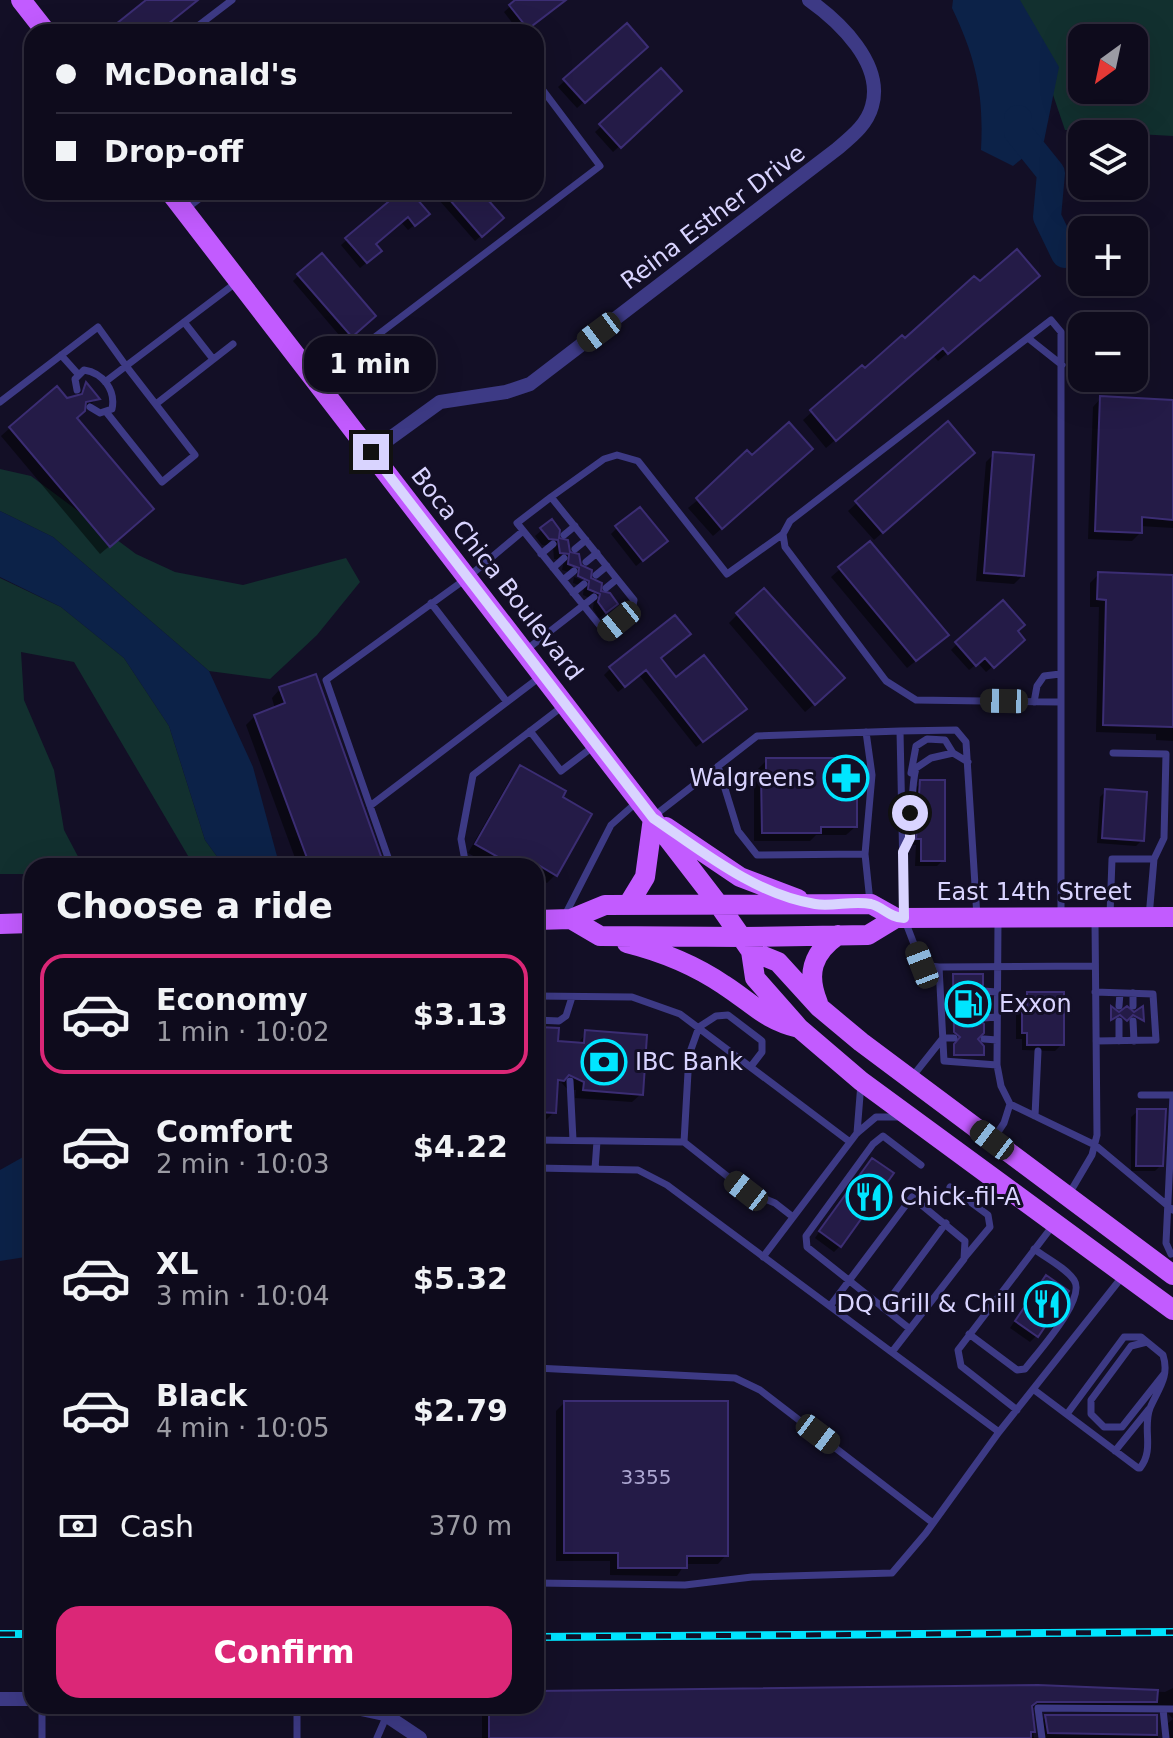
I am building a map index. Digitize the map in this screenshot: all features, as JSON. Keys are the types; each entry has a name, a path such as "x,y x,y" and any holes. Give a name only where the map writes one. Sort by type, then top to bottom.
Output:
{"main road":[{"path":"21,0 40,24"},
{"name":"Boca Chica Boulevard","path":"176,200 719,905 746,944 755,978 799,1028 861,1081 1173,1310"},
{"path":"628,905 645,877 653,818 740,877 815,904"},
{"name":"East 14th Street","path":"567,919 605,905 815,904 871,904 900,918 1173,917"},
{"name":"East 14th Street","path":"600,936 746,944 868,935 900,918"},
{"path":"544,920 567,919 600,936 670,955 725,985 773,1022 799,1028"},
{"path":"0,924 24,923"},
{"path":"819,1007 810,985 811,968 825,944 838,935"},
{"name":"Boca Chica Boulevard","path":"746,944 778,962 819,1007 992,1140 1068,1196 1170,1262"}],"street":[{"name":"Reina Esther Drive","path":"371,452 440,402 506,392 530,384 837,149 861,127 872,107 874,83 866,61 849,37 809,0"},
{"path":"0,1699 24,1699"},
{"path":"383,1714 420,1738"}],"lane":[{"path":"200,24 232,0"},
{"path":"316,381 600,166 544,92"},
{"path":"184,211 198,200"},
{"path":"105,382 238,281"},
{"path":"551,497 634,600 632,610 605,632 517,523 551,497 604,459 617,455 638,461 727,574 783,534 790,521 1051,320 1061,332 1062,365 1061,918"},
{"path":"184,322 213,359"},
{"path":"0,402 98,327 195,455 162,482 107,413 90,407"},
{"path":"1028,338 1062,365"},
{"path":"156,404 233,344"},
{"path":"61,355 78,374"},
{"path":"77,390 74,382 78,374 89,370 105,382 114,400 107,413"},
{"path":"564,535 575,526"},
{"path":"388,858 326,680 467,578 523,531"},
{"path":"783,534 785,547 886,681 898,692 916,700 1060,702"},
{"path":"575,549 586,540"},
{"path":"541,554 553,544"},
{"path":"586,562 597,553"},
{"path":"553,568 564,558"},
{"path":"596,575 607,566"},
{"path":"563,580 574,571"},
{"path":"606,588 617,579"},
{"path":"573,593 584,584"},
{"path":"524,652 594,597"},
{"path":"431,603 507,702"},
{"path":"1034,702 1037,686 1044,676 1060,674"},
{"path":"370,806 543,676"},
{"path":"465,858 461,839 473,775 565,705"},
{"path":"653,818 757,736 956,730 966,742 987,918 997,964 997,1065 1001,1086 1010,1104 1095,1145 1172,1209"},
{"path":"530,731 561,771 596,744"},
{"path":"900,731 903,852 900,918 922,965 1095,966"},
{"path":"866,732 872,775 865,854 871,904"},
{"path":"903,852 910,838 910,789 916,746 936,738 945,740 953,753 968,762"},
{"path":"910,789 916,768 923,762 953,753"},
{"path":"1113,753 1169,754 1168,826 1154,859 1149,917"},
{"path":"718,766 738,831 757,855 865,854"},
{"path":"567,919 611,825 639,800"},
{"path":"1068,1196 1095,1145 1095,966 1112,859 1154,859"},
{"path":"939,967 944,1061 997,1065"},
{"path":"940,991 953,992"},
{"path":"983,991 997,992"},
{"path":"1095,992 1153,994 1156,1040 1096,1041"},
{"path":"1119,1006 1120,993"},
{"path":"1133,993 1133,1006"},
{"path":"544,996 632,997 680,1014 752,1065 850,1142"},
{"path":"544,1020 559,1021 566,1016 572,997"},
{"path":"684,1142 689,1055 699,1027 716,1016 728,1015 751,1031 762,1041 762,1052 752,1065"},
{"path":"942,1015 953,1015"},
{"path":"984,1018 997,1017"},
{"path":"1119,1021 1119,1041"},
{"path":"1133,1021 1134,1041"},
{"path":"911,1079 943,1038"},
{"path":"943,1038 954,1038"},
{"path":"984,1039 997,1040"},
{"path":"1035,1116 1038,1051"},
{"path":"570,1081 573,1140"},
{"path":"857,1133 861,1081"},
{"path":"1141,1095 1173,1095 1172,1209 1166,1243 1170,1262"},
{"path":"992,1140 1004,1123 1010,1104"},
{"path":"763,1257 857,1133 876,1117 912,1117"},
{"path":"910,1329 807,1247 806,1236 883,1136 921,1165"},
{"path":"544,1140 684,1142 746,1191 775,1203 793,1217"},
{"path":"595,1169 597,1141"},
{"path":"544,1168 638,1170 667,1185 999,1432"},
{"path":"892,1352 990,1227 988,1215 950,1187"},
{"path":"830,1306 912,1197 965,1241 964,1259"},
{"path":"883,1308 946,1223"},
{"path":"1017,1410 961,1366 958,1350 1055,1223"},
{"path":"969,1334 1017,1370 1025,1369 1075,1302 1077,1288 1074,1279 1034,1249"},
{"path":"544,1583 685,1585 752,1577 892,1573 1125,1274"},
{"path":"1067,1414 1124,1337 1132,1335 1150,1341 1163,1355 1164,1373 1160,1393 1115,1451"},
{"path":"1150,1341 1131,1346 1091,1400 1091,1414 1104,1427 1122,1427 1164,1373"},
{"path":"544,1368 735,1378 760,1390 933,1523"},
{"path":"1033,1389 1140,1468 1149,1457 1150,1408"},
{"path":"1042,1738 1038,1708 1173,1709"},
{"path":"1163,1709 1166,1738"},
{"path":"42,1714 42,1738"},
{"path":"297,1714 297,1738"},
{"path":"377,1738 387,1715"}],"green space":[{"path":"1010,0 1173,0 1173,136 1148,135 1148,120 1068,120 1068,130 1065,130 1048,80"},
{"path":"0,469 31,476 136,554 175,572 243,585 346,558 360,582 317,635 270,679 209,671 53,537 0,511"},
{"path":"0,578 61,607 124,658 169,726 205,840 218,858 189,858 74,662 21,652 24,700 54,770 64,830 79,858 24,858 24,874 0,874"}],"water":[{"path":"953,0 1020,0 1059,67 1044,141 1013,166 981,150 977,77 952,8"},
{"path":"0,511 53,537 209,671 253,767 277,858 218,858 205,840 169,726 124,658 61,607 0,577"},
{"path":"24,1156 24,1257 0,1261 0,1170"}],"building":[{"path":"146,0 198,0 168,24 116,24"},
{"path":"515,0 566,0 535,24 524,24 509,5"},
{"path":"627,23 648,47 585,103 563,79"},
{"path":"661,68 682,91 621,148 599,124"},
{"path":"390,200 418,200 430,214 415,226 408,217 376,244 382,251 367,263 345,238"},
{"path":"450,200 488,200 504,218 482,237"},
{"path":"1017,249 1040,276 948,354 943,348 836,441 810,410 862,365 865,368 902,335 905,338 974,276 980,281"},
{"path":"322,253 376,316 352,337 297,274"},
{"path":"86,382 100,399 86,402 85,411 77,418 154,509 110,547 9,427 57,386 67,398 82,394"},
{"path":"1100,396 1173,400 1173,520 1142,517 1142,533 1095,531"},
{"path":"948,421 975,453 883,533 855,501"},
{"path":"789,422 813,449 722,529 696,498 747,450 752,455"},
{"path":"993,452 1034,455 1024,576 984,573"},
{"path":"640,507 668,541 643,561 615,526"},
{"path":"552,519 560,530 559,538 568,540 570,552 579,554 581,565 592,570 591,578 602,583 601,591 610,593 618,604 606,613 598,602 600,594 588,589 589,581 578,576 579,568 568,564 569,554 560,553 558,540 549,539 540,528"},
{"path":"870,541 949,635 916,661 838,567"},
{"path":"1098,572 1173,575 1173,727 1103,725 1106,600 1097,599"},
{"path":"764,588 845,678 815,705 736,613"},
{"path":"1003,600 1025,625 1018,631 1025,640 994,668 985,658 976,666 955,642"},
{"path":"675,615 691,634 661,658 676,677 704,655 747,709 703,742 646,670 625,687 609,667"},
{"path":"316,674 382,858 307,858 254,715 285,703 279,687"},
{"name":"Walgreens","path":"766,758 856,758 856,771 865,771 864,787 857,787 857,827 821,827 821,833 762,833 761,774 766,774"},
{"path":"520,765 566,791 563,797 592,814 557,876 544,868 544,858 500,858 475,844"},
{"path":"920,780 945,780 945,861 921,861 921,839 916,839"},
{"path":"1105,789 1147,792 1144,841 1102,838"},
{"name":"Exxon","path":"953,974 983,974 983,985 977,991 983,998 984,1012 978,1018 984,1024 984,1033 978,1039 984,1046 984,1055 954,1055 954,1044 960,1037 954,1032"},
{"path":"1027,992 1064,992 1064,1045 1027,1045 1027,1033 1022,1033 1022,1005 1027,1005"},
{"name":"Exxon","path":"1111,1006 1119,1012 1127,1006 1134,1012 1143,1006 1144,1021 1133,1015 1127,1021 1120,1015 1111,1020"},
{"path":"544,1027 559,1028 558,1041 584,1043 585,1030 647,1035 643,1095 583,1090 584,1082 569,1075 564,1081 558,1080 556,1113 544,1112"},
{"path":"1137,1109 1166,1109 1163,1166 1136,1166"},
{"path":"872,1158 894,1173 841,1247 819,1231"},
{"path":"1046,1275 1069,1291 1038,1337 1015,1321"},
{"path":"564,1401 728,1401 728,1556 687,1556 687,1568 618,1568 618,1553 564,1553"},
{"path":"1038,1685 1158,1690 1157,1702 1037,1702 1032,1706 1035,1732 1031,1732 1031,1738 489,1738 489,1714 544,1714 544,1691"},
{"path":"1045,1715 1157,1715 1157,1735 1048,1733"}],"waterway":[{"path":"1018,119 1018,132 1051,173 1047,217 1065,254"}],"railway":[{"path":"544,1637 1173,1632"},
{"path":"0,1634 24,1634"}],"place":[{"name":"Walgreens","path":"846,778"},
{"name":"Exxon","path":"968,1004"},
{"name":"IBC Bank","path":"604,1062"},
{"name":"Chick-fil-A","path":"869,1197"},
{"name":"DQ Grill & Chill","path":"1047,1304"}],"route":[{"path":"371,452 653,818 674,833 740,877 768,889 815,904 871,904 896,918 904,918 903,852 910,838 910,813"}]}
